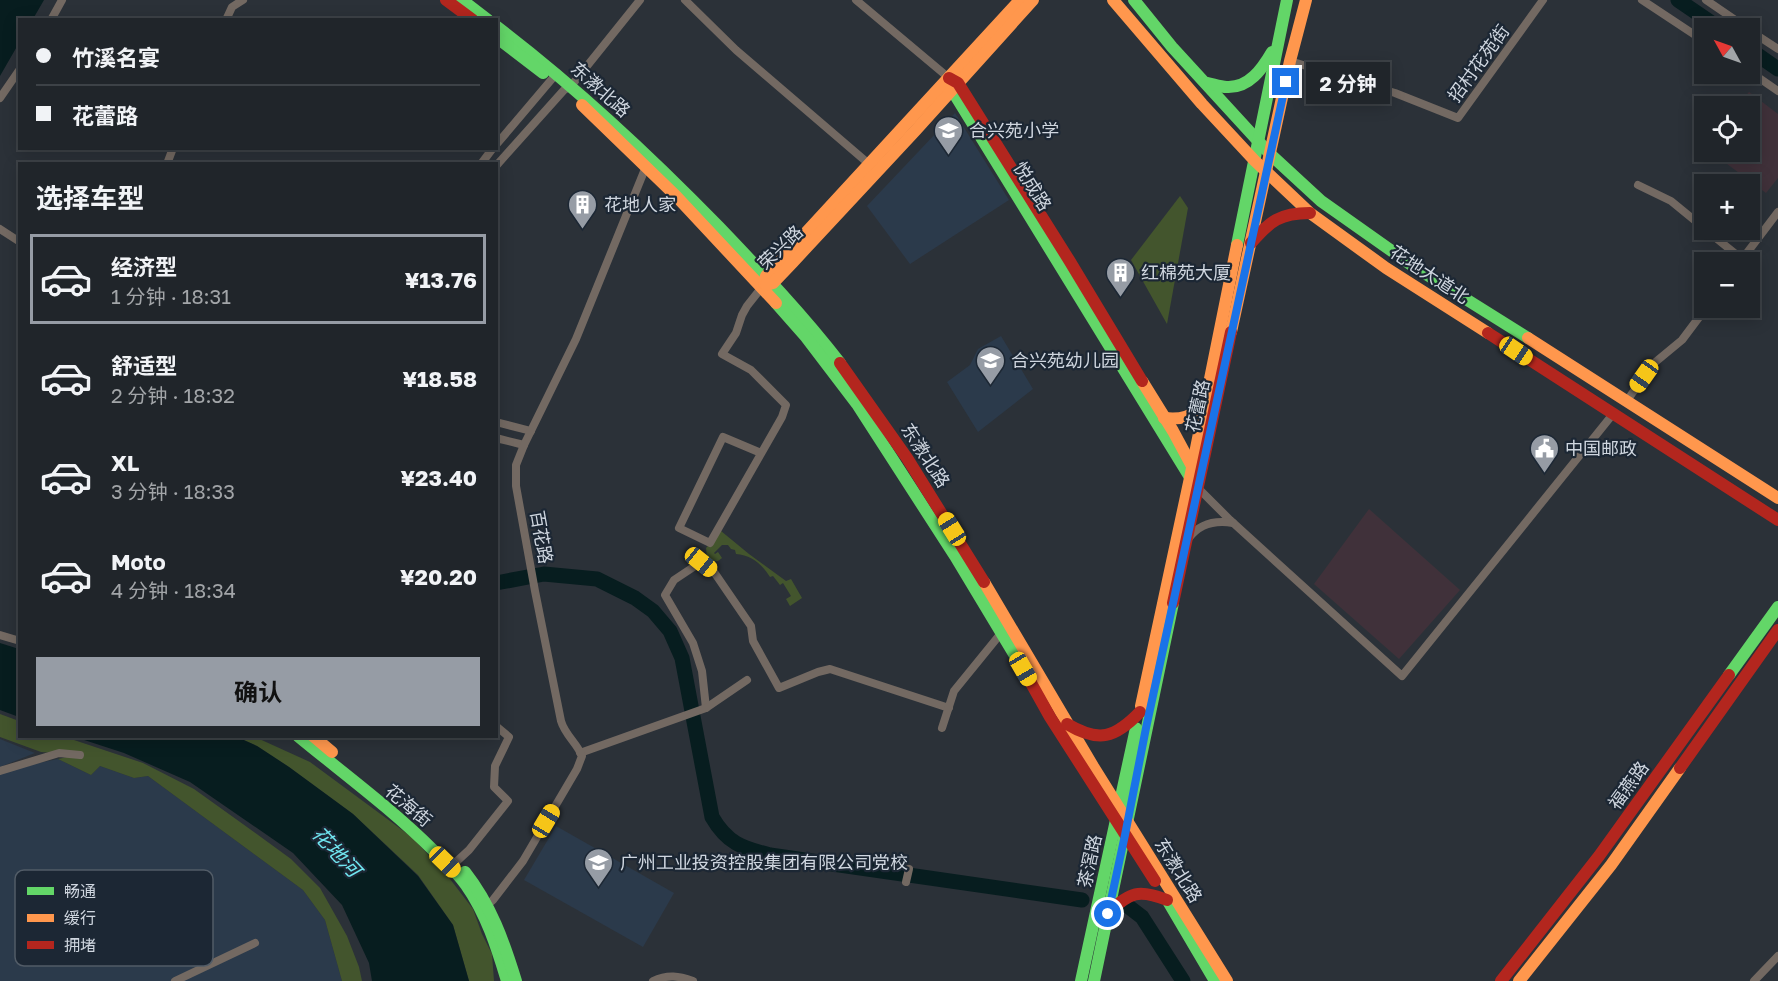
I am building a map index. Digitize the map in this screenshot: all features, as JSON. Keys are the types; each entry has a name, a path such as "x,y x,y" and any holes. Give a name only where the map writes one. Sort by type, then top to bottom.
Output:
{"main road":[{"path":"446,0 470,18"},
{"path":"462,0 485,18"},
{"name":"荣兴路","path":"767,282 869,164 953,84 1020,0"},
{"name":"荣兴路","path":"767,282 1033,0"},
{"name":"花地大道北","path":"1113,0 1202,104 1266,174 1310,213 1386,268 1778,519"},
{"name":"花地大道北","path":"1134,0 1172,47 1270,154 1307,189 1359,230 1413,267 1778,498"},
{"name":"花蕾路","path":"1122,820 1146,728 1187,541 1193,478 1204,404 1287,0"},
{"name":"花蕾路","path":"1122,820 1119,807 1140,712 1306,0"},
{"name":"东漖北路","path":"498,28 555,76 648,163 824,342 881,418 948,523 1119,807"},
{"name":"东漖北路","path":"498,38 555,76"},
{"path":"1207,83 1229,87 1242,84 1255,77 1278,40"},
{"name":"悦成路","path":"953,84 1088,288 1164,418 1193,478"},
{"name":"悦成路","path":"953,84 1193,478"},
{"path":"1250,244 1277,217 1310,213"},
{"name":"东漖北路","path":"767,282 857,404 902,472 1002,632 1050,717 1122,820 1227,981"},
{"path":"1164,418 1183,419 1197,412 1204,404"},
{"name":"福燕路","path":"1501,981 1599,856 1778,607"},
{"name":"福燕路","path":"1519,981 1611,865 1778,630"},
{"path":"1067,724 1080,733 1096,737 1107,736 1128,726 1140,712"},
{"name":"花海街","path":"300,738 414,831 466,885 484,908 507,953 516,981"},
{"name":"花海街","path":"315,738 419,826 478,887 507,981"},
{"name":"东漖北路","path":"1122,820 1125,835 1215,981"},
{"name":"茶滘路","path":"1081,981 1122,820"},
{"name":"茶滘路","path":"1094,981 1125,835"},
{"path":"1108,914 1129,895 1147,893 1167,900"}],"street":[{"path":"52,18 62,0"},
{"path":"227,18 232,7 243,0"},
{"path":"498,164 568,88 640,0"},
{"path":"685,0 736,50 869,164"},
{"path":"855,0 953,84"},
{"name":"招村花苑街","path":"1290,61 1395,93 1458,118 1543,0"},
{"path":"1642,0 1694,34"},
{"path":"1706,0 1732,18"},
{"path":"1760,37 1778,49"},
{"path":"0,98 18,72"},
{"path":"498,143 555,76"},
{"path":"1760,79 1778,91"},
{"name":"百花路","path":"580,753 563,726 533,581 515,476 516,465 576,339 648,163"},
{"path":"1638,185 1671,201 1694,220"},
{"path":"1748,252 1778,212"},
{"path":"0,229 18,241"},
{"path":"1717,240 1731,252"},
{"path":"761,453 723,437 679,528 710,543 782,417 786,405 751,370 722,354 736,333 747,306 767,282"},
{"path":"1626,402 1653,364 1682,340 1698,318"},
{"path":"1193,478 1233,523 1402,676 1613,414"},
{"path":"498,423 531,431"},
{"path":"498,438 524,445"},
{"path":"1187,541 1193,532 1207,524 1221,521 1233,523"},
{"path":"704,709 702,671 693,643 665,595 674,580 701,562 714,572 751,626 753,641 779,688 830,669 949,708"},
{"path":"942,728 954,691 1002,632"},
{"path":"0,635 18,640"},
{"path":"484,908 523,861 581,762 580,753 704,709 747,680"},
{"path":"456,862 470,850 508,801 494,787 495,766 509,737 498,728"},
{"path":"0,771 58,753 80,755"},
{"path":"906,882 909,868"},
{"path":"213,963 255,944"},
{"path":"1754,981 1778,956"},
{"path":"175,981 207,966"},
{"path":"653,981 666,976 679,976 693,981"}],"shaded area":[{"path":"1760,100 1778,114 1778,178 1766,193 1760,189 1760,174 1741,174 1724,162 1760,162"},
{"name":"合兴苑小学","path":"955,113 1009,200 910,264 867,206"},
{"name":"合兴苑幼儿园","path":"1001,336 1033,389 978,432 947,382 970,365 978,349"},
{"path":"1369,509 1460,590 1399,659 1314,584"},
{"path":"0,739 35,753 0,767"},
{"path":"58,759 91,775 100,766 134,778 148,776 303,890 325,920 342,981 0,981 0,771"},
{"name":"广州工业投资控股集团有限公司党校","path":"556,826 674,893 643,947 524,880"}],"green space":[{"path":"1180,196 1188,208 1167,324 1131,260"},
{"path":"721,531 786,581 791,579 802,598 790,606 786,599 791,596 783,583 780,585 756,561 736,554 735,550 728,545 722,545 714,553 718,552 722,558 711,562 707,558 706,548"},
{"path":"0,714 18,721 18,738 68,738 143,763 194,789 291,859 320,888 347,936 362,981 342,981 325,920 303,890 148,776 134,778 100,766 91,775 58,759 77,755 41,752 0,737"},
{"path":"239,738 257,738 310,762 413,838 473,909 492,954 494,981 469,981 453,925 418,875 353,814 257,746"}],"water":[{"path":"0,0 44,0 34,18 18,18 18,45 0,76"},
{"path":"0,643 18,649 18,717 0,710"},
{"name":"花地河","path":"78,738 239,738 257,746 289,767 353,814 418,876 453,925 469,981 372,981 369,963 342,905 293,853 190,782 124,753"}],"waterway":[{"path":"1678,0 1704,18"},
{"path":"1760,57 1778,69"},
{"path":"498,583 544,574 597,579 635,598 653,611 670,631 682,658 712,817 723,833 736,843 770,855 1082,900"},
{"path":"1129,907 1142,917 1183,981"}],"traffic: fast":[{"path":"462,0 485,18"},
{"path":"1134,0 1172,47 1270,154 1321,201 1413,266 1528,338"},
{"path":"1237,245 1287,0"},
{"path":"498,28 583,97 666,174 766,277 840,363"},
{"path":"498,39 543,73"},
{"path":"1207,83 1227,87 1242,84 1259,71 1272,52"},
{"path":"949,78 952,90 1193,482"},
{"path":"776,303 806,337 857,404 955,556 1026,674"},
{"path":"1094,981 1173,603"},
{"path":"1729,675 1778,607"},
{"path":"1081,981 1136,728"},
{"path":"300,738 401,821 459,876 485,919 507,981"},
{"path":"465,872 482,897 496,924 516,981"},
{"path":"1169,903 1215,981"}],"traffic: slow":[{"path":"764,283 766,276 1020,0"},
{"path":"766,285 773,283 793,262 1033,0"},
{"path":"1113,0 1202,104 1255,161 1310,213 1386,268 1488,333"},
{"path":"1231,332 1290,61 1306,0"},
{"path":"582,105 676,196 776,303"},
{"path":"1141,706 1237,245"},
{"path":"1528,338 1778,498"},
{"path":"1142,381 1194,470"},
{"path":"1164,418 1186,417 1204,404"},
{"path":"984,582 1094,768 1227,981"},
{"path":"315,738 332,752"},
{"path":"1519,981 1611,865 1680,768"}],"traffic: jam":[{"path":"446,0 470,18"},
{"path":"949,78 958,83 1142,381"},
{"path":"1251,243 1276,220 1300,213 1310,213"},
{"path":"1173,603 1231,332"},
{"path":"1488,333 1778,520"},
{"path":"840,363 907,458 984,582"},
{"path":"1680,768 1778,630"},
{"path":"1026,674 1050,717 1155,881"},
{"path":"1501,981 1599,856 1729,675"},
{"path":"1067,724 1088,734 1106,735 1123,728 1140,712"},
{"path":"1109,912 1123,900 1135,894 1149,894 1167,900"}],"place":[{"name":"合兴苑小学","path":"948,156"},
{"name":"花地人家","path":"583,230"},
{"name":"红棉苑大厦","path":"1120,298"},
{"name":"合兴苑幼儿园","path":"990,386"},
{"name":"中国邮政","path":"1544,474"},
{"name":"广州工业投资控股集团有限公司党校","path":"599,888"}],"route":[{"path":"1108,914 1240,287 1286,82"}]}
